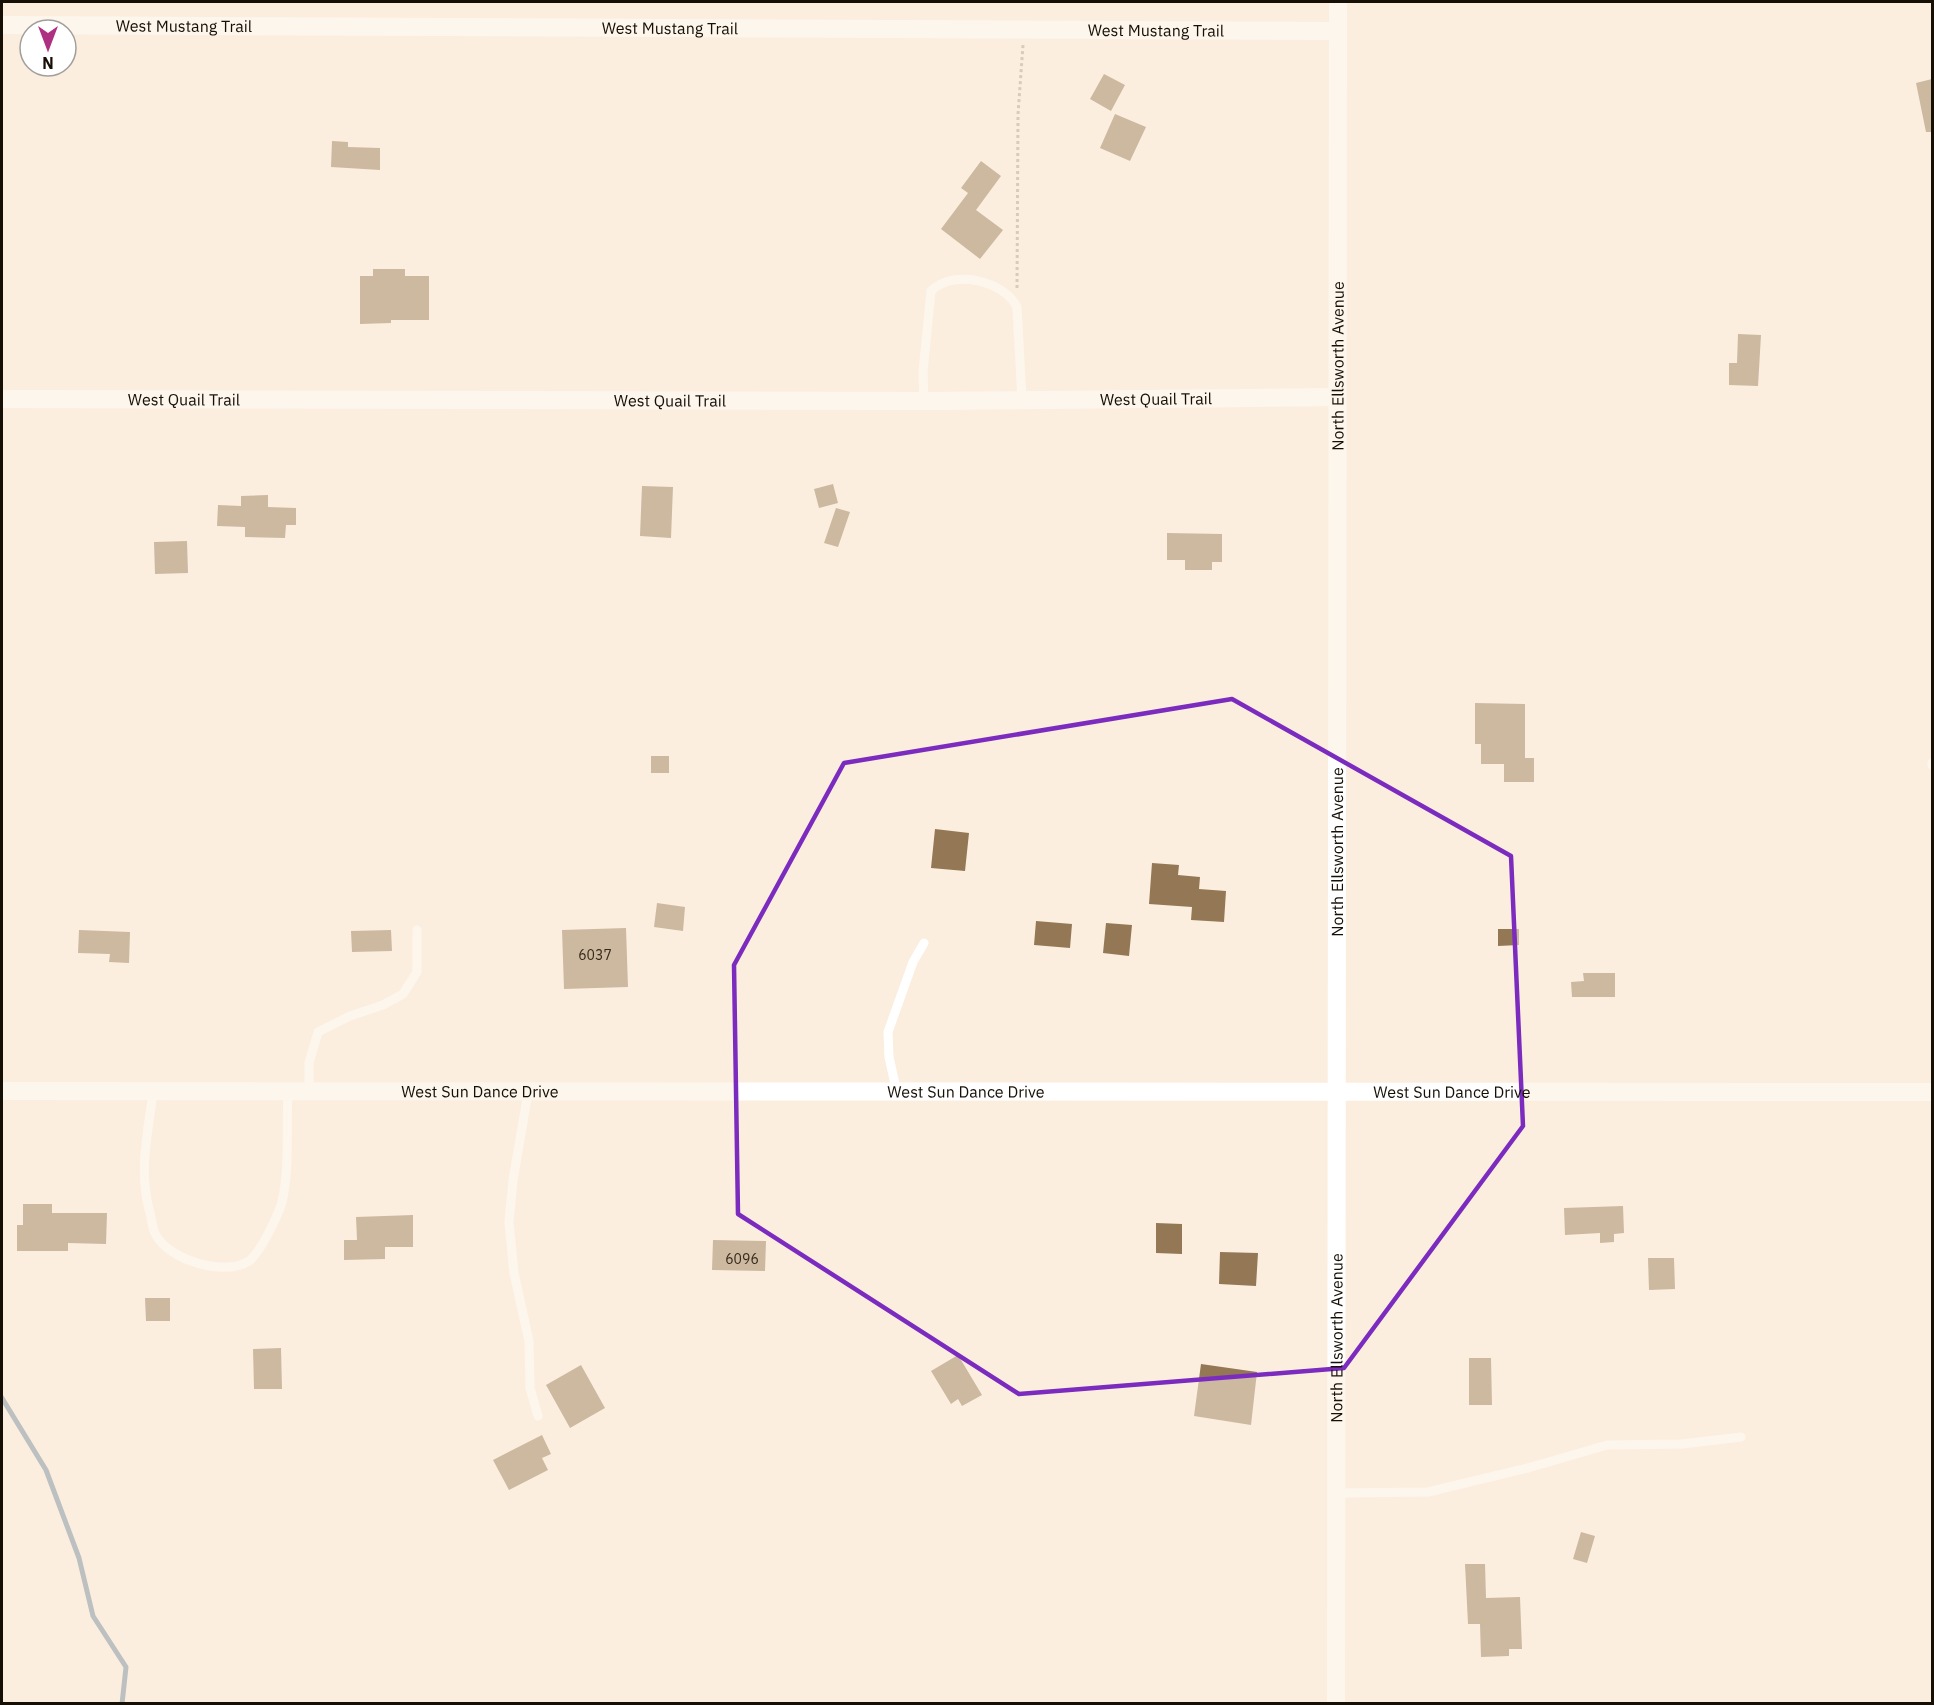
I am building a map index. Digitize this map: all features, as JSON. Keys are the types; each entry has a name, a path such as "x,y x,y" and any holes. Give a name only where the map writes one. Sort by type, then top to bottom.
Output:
{"street":[{"name":"North Ellsworth Avenue","path":"1336,1704 1338,2"},
{"name":"West Mustang Trail","path":"2,26 1338,31"},
{"name":"West Quail Trail","path":"2,399 924,401 1336,397"},
{"name":"West Sun Dance Drive","path":"2,1091 1932,1092"}],"lane":[{"path":"924,401 923,372 927,303 931,291 937,285 957,279 988,283 1013,300 1017,307 1022,400"},
{"path":"309,1092 309,1063 318,1032 350,1016 383,1005 403,994 417,972 417,930"},
{"path":"897,1093 889,1057 888,1032 913,962 924,943"},
{"path":"153,1092 143,1154 143,1190 156,1236 174,1255 207,1266 237,1267 250,1260 264,1240 282,1203 288,1092"},
{"path":"528,1093 513,1180 509,1222 514,1273 529,1341 530,1388 538,1416"},
{"path":"1336,1493 1428,1492 1528,1468 1607,1445 1682,1444 1741,1437"}],"path":[{"path":"1017,307 1018,114 1024,30"}],"highlighted area":[{"path":"1232,699 1511,856 1523,1126 1344,1368 1019,1394 738,1214 734,965 844,763"}],"building":[{"path":"1104,74 1125,85 1111,111 1090,99"},
{"path":"1932,79 1932,132 1926,132 1916,83"},
{"path":"1115,114 1146,127 1130,161 1100,148"},
{"path":"332,141 348,142 348,147 380,148 380,170 331,167"},
{"path":"981,161 1001,176 976,210 1003,230 980,259 941,229 968,193 961,188"},
{"path":"373,269 405,269 405,276 429,276 429,320 391,320 391,323 360,324 360,276 373,276"},
{"path":"1738,334 1761,335 1758,386 1729,385 1729,363 1737,363"},
{"path":"833,484 838,503 819,508 814,489"},
{"path":"642,486 673,487 671,538 640,536"},
{"path":"268,495 268,507 296,508 296,525 286,525 285,538 245,537 245,527 217,526 218,505 241,506 241,496"},
{"path":"836,508 850,512 838,547 824,543"},
{"path":"1167,533 1222,534 1222,562 1212,562 1212,570 1185,570 1185,560 1167,560"},
{"path":"187,541 188,573 155,574 154,542"},
{"path":"1475,703 1525,704 1525,758 1534,758 1534,782 1504,782 1504,764 1481,764 1481,744 1475,744"},
{"path":"651,756 669,756 669,773 651,773"},
{"path":"935,829 969,833 965,871 931,868"},
{"path":"1152,863 1179,865 1178,875 1200,877 1199,889 1226,891 1224,922 1191,920 1192,907 1149,904"},
{"path":"657,903 685,907 683,931 654,927"},
{"path":"1036,921 1072,924 1070,948 1034,945"},
{"path":"1106,923 1132,925 1129,956 1103,953"},
{"path":"626,928 628,987 564,989 562,930"},
{"path":"1498,929 1519,929 1519,945 1498,946"},
{"path":"79,930 130,932 129,963 109,962 110,954 78,953"},
{"path":"391,930 392,951 352,952 351,931"},
{"path":"1583,973 1615,973 1615,997 1572,997 1571,982 1584,981"},
{"path":"23,1204 52,1204 52,1213 107,1213 106,1244 68,1243 68,1251 17,1251 17,1225 23,1225"},
{"path":"1623,1206 1624,1233 1614,1234 1614,1242 1600,1243 1600,1233 1565,1235 1564,1208"},
{"path":"413,1215 413,1247 385,1247 385,1259 344,1260 344,1240 357,1240 356,1217"},
{"path":"1156,1223 1182,1224 1182,1254 1156,1253"},
{"path":"713,1240 766,1241 765,1271 712,1270"},
{"path":"1220,1252 1258,1253 1256,1286 1219,1284"},
{"path":"1648,1258 1674,1258 1675,1289 1649,1290"},
{"path":"145,1298 170,1298 170,1321 146,1321"},
{"path":"281,1348 282,1389 254,1389 253,1349"},
{"path":"958,1355 982,1395 962,1406 958,1399 951,1404 931,1371"},
{"path":"1469,1358 1491,1358 1492,1405 1469,1405"},
{"path":"1201,1364 1257,1372 1251,1425 1194,1416"},
{"path":"581,1365 605,1408 570,1428 546,1385"},
{"path":"542,1435 551,1454 542,1458 548,1470 509,1490 493,1460"},
{"path":"1581,1532 1595,1536 1587,1563 1573,1559"},
{"path":"1465,1564 1485,1564 1486,1598 1520,1597 1522,1649 1509,1649 1509,1656 1481,1657 1480,1624 1468,1624"}],"waterway":[{"path":"2,1398 46,1470 79,1558 93,1616 126,1667 122,1704"}]}
